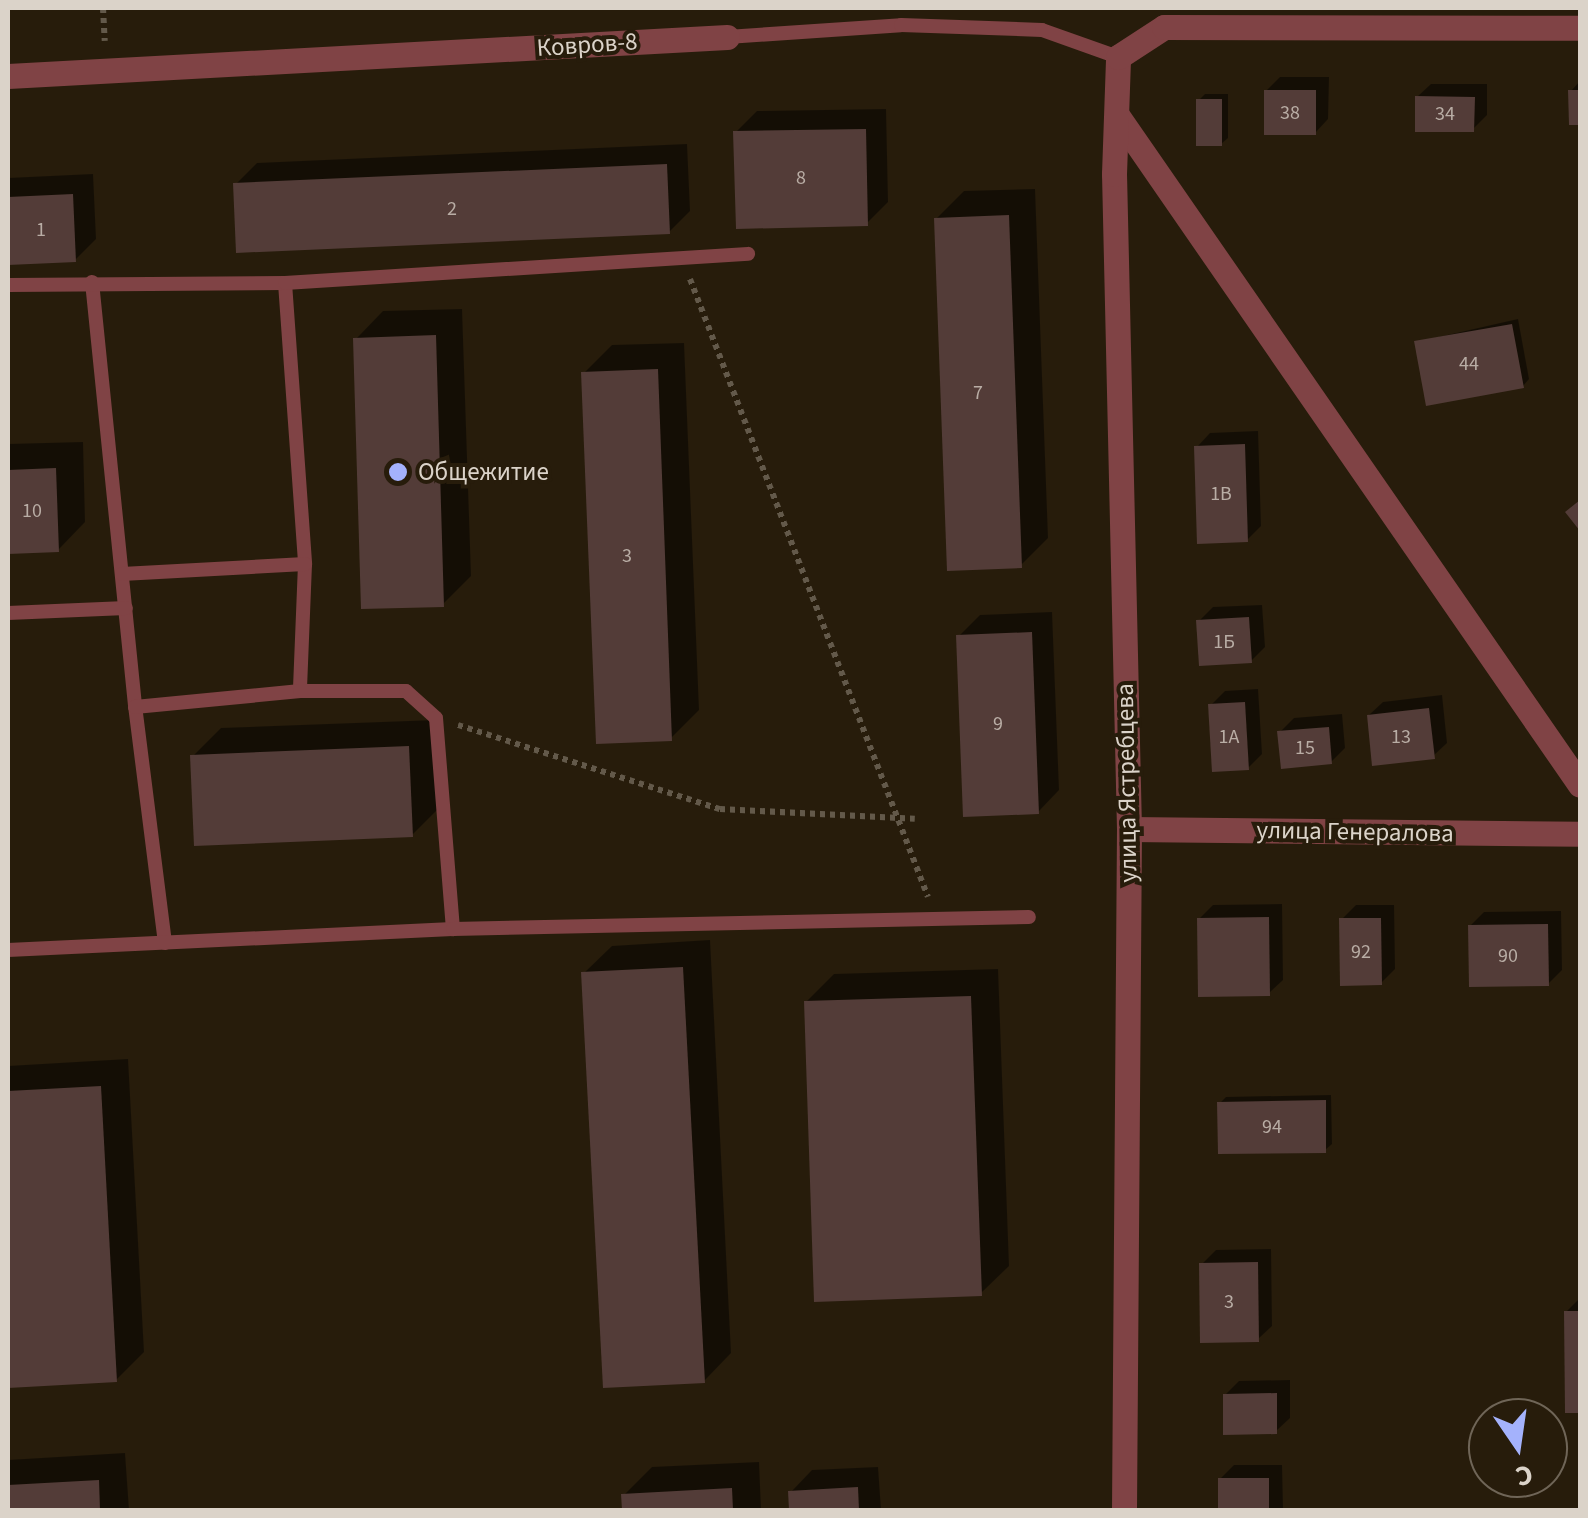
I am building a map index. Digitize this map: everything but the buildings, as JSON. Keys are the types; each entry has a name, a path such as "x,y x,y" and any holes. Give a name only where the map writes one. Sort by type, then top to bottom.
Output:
{"street":[{"path":"1118,56 1164,27 1580,28"},
{"name":"Ковров-8","path":"8,76 727,36"},
{"name":"улица Ястребцева","path":"1118,56 1129,829 1124,1510"},
{"path":"1117,115 1580,785"},
{"name":"улица Генералова","path":"1129,829 1580,834"}],"lane":[{"path":"727,36 901,25 1042,30 1118,56"},
{"path":"8,285 284,283 748,254"},
{"path":"92,282 135,707 164,943"},
{"path":"284,283 305,564 300,691"},
{"path":"122,574 305,564"},
{"path":"8,613 126,608"},
{"path":"135,707 300,691 406,691 436,718 454,929"},
{"path":"8,950 454,929 1029,918"}],"path":[{"path":"682,257 937,922"},
{"path":"436,718 720,809 916,819"}],"place":[{"name":"Общежитие","path":"398,472"}]}
